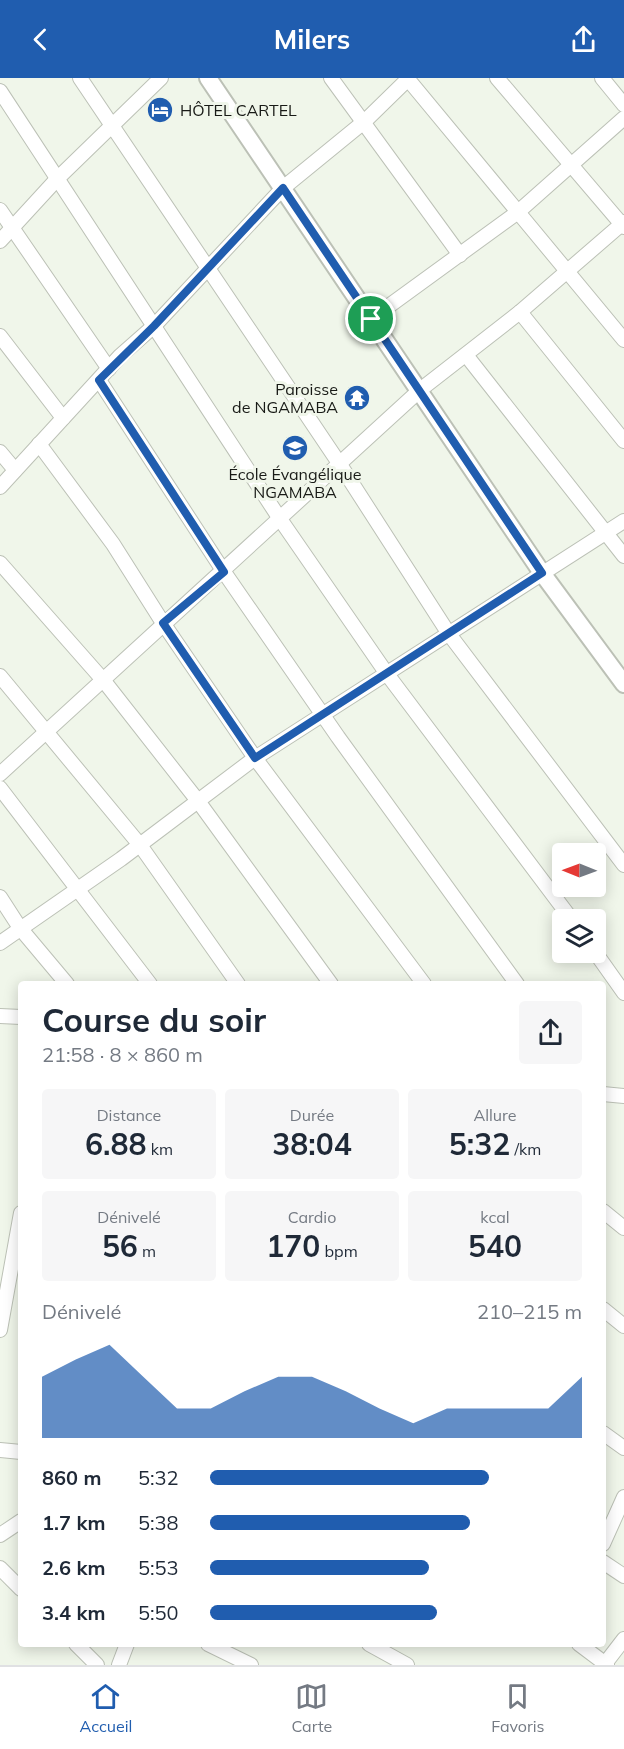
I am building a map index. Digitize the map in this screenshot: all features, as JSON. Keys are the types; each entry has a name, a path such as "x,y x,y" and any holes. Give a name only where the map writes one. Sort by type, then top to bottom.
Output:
{"street":[{"path":"80,78 111,128 339,463 449,634 624,865"},
{"path":"0,241 57,179 161,78"},
{"path":"208,78 542,573 624,684"},
{"path":"331,78 365,121 460,255"},
{"path":"0,487 283,188 365,121 408,78 624,340"},
{"path":"0,774 104,681 163,623 224,572 420,390 520,312 623,224 497,78"},
{"path":"602,78 624,105"},
{"path":"0,91 280,519 387,674 564,909"},
{"path":"371,319 518,212 624,118"},
{"path":"0,210 224,572 322,715 515,981"},
{"path":"520,312 624,441"},
{"path":"0,336 63,418"},
{"path":"466,355 624,556"},
{"path":"39,444 113,544 163,623 255,758 422,981"},
{"path":"0,452 15,470"},
{"path":"0,943 140,845 255,758 542,573 606,535 624,521"},
{"path":"0,563 104,681 198,801 329,981"},
{"path":"0,676 140,845 236,981"},
{"path":"0,788 148,981"},
{"path":"0,897 20,928 64,981"},
{"path":"603,963 624,993"},
{"path":"0,1016 18,1017"},
{"path":"606,1094 624,1096"},
{"path":"606,1213 624,1228"},
{"path":"0,1330 18,1229"},
{"path":"606,1311 624,1326"},
{"path":"606,1435 624,1448"},
{"path":"0,1450 18,1452"},
{"path":"606,1538 624,1497"},
{"path":"0,1535 18,1523"},
{"path":"606,1564 624,1576"},
{"path":"0,1568 18,1586"},
{"path":"583,1647 605,1665 624,1639"},
{"path":"79,1647 97,1665"},
{"path":"119,1665 126,1647"},
{"path":"214,1647 251,1665"},
{"path":"374,1647 407,1665"}],"place":[{"name":"HÔTEL CARTEL","path":"160,110"},
{"name":"Paroisse de NGAMABA","path":"357,398"},
{"name":"École Évangélique NGAMABA","path":"295,448"}],"route":[{"path":"283,188 371,319 542,573 255,758 163,623 224,572 99,380 120,356 154,326 283,188"}]}
